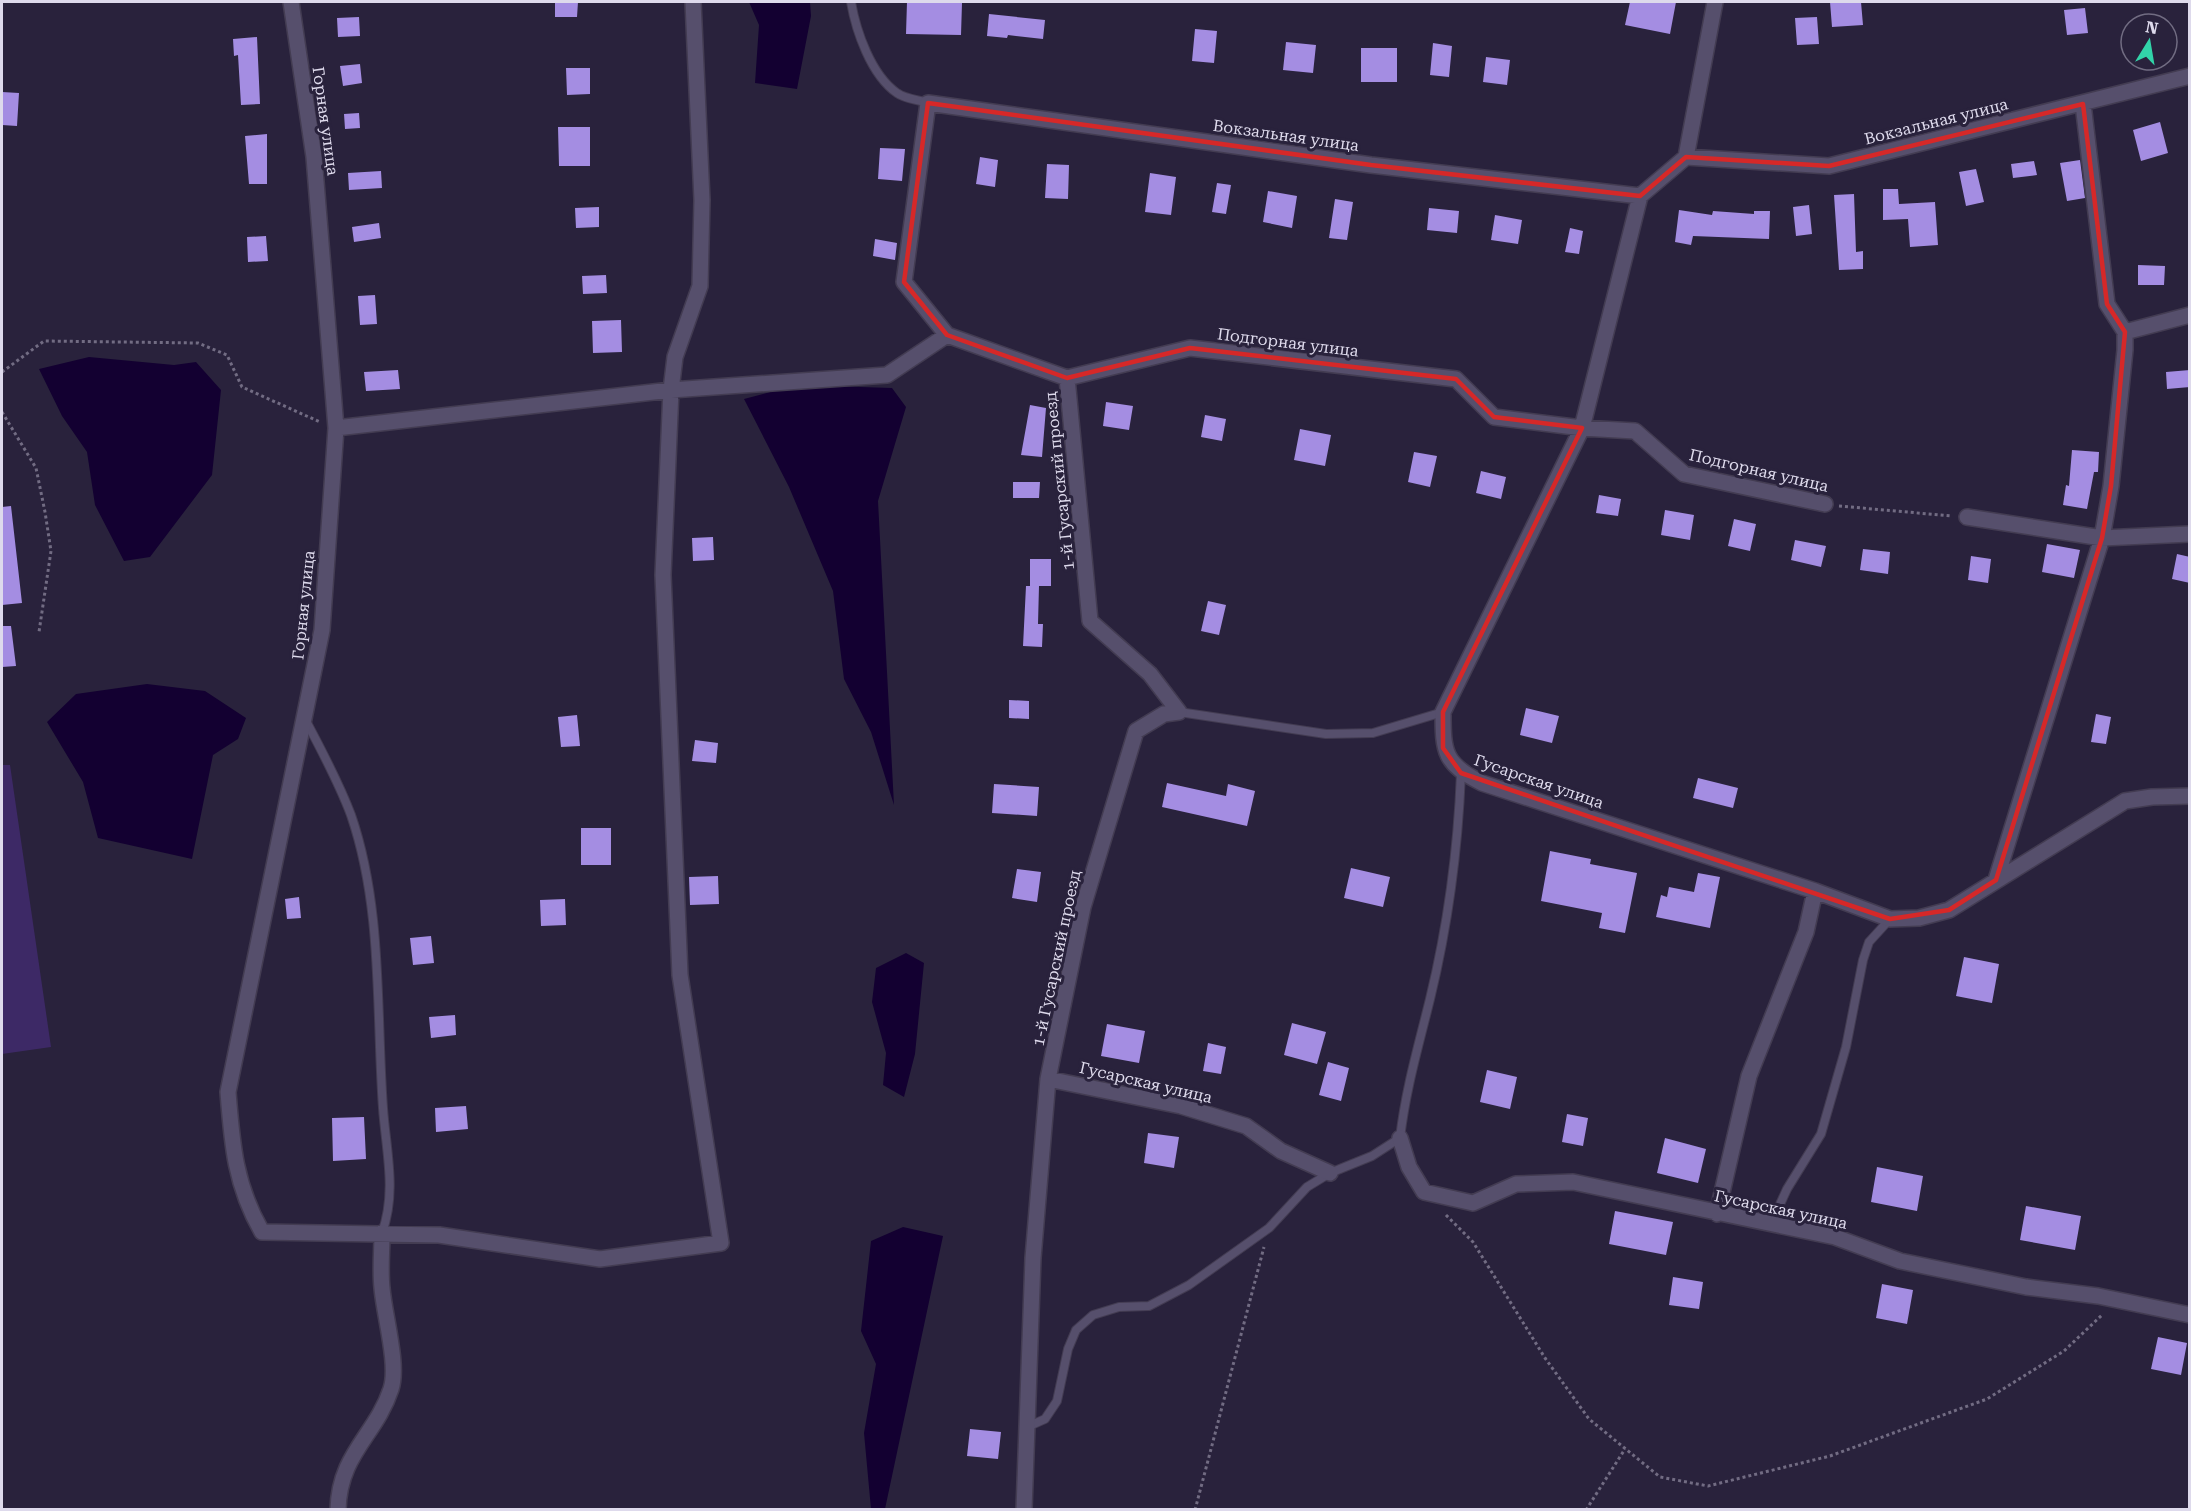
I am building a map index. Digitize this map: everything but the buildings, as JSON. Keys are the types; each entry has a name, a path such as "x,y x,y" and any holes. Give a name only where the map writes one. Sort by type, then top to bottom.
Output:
{"street":[{"name":"Горная улица","path":"291,2 314,157 336,428 321,630 228,1092 233,1150 246,1205 262,1232 382,1233"},
{"path":"338,1509 338,1487 352,1456 392,1388 392,1355 381,1287 382,1233 440,1235 600,1259 721,1243 680,975 663,575 671,390 675,357 700,286 702,200 693,2"},
{"path":"1443,712 1582,428 1640,196 1686,157 1719,2"},
{"name":"Вокзальная улица","path":"1686,157 1829,166 2190,76"},
{"path":"928,103 904,282 947,336 1067,378"},
{"name":"Вокзальная улица","path":"928,103 1371,165 1640,196"},
{"path":"1996,880 2102,538 2111,486 2126,332 2107,304 2083,104"},
{"path":"2126,332 2190,315"},
{"path":"336,428 671,390 887,375 947,336"},
{"name":"Подгорная улица","path":"1067,378 1190,348 1456,379 1494,417 1582,428 1635,431 1684,474 1825,504"},
{"name":"1-й Гусарский проезд","path":"1024,1509 1033,1258 1048,1079 1083,907 1136,730 1164,714 1179,712 1150,674 1090,621 1067,378"},
{"path":"1967,517 2102,538 2190,534"},
{"name":"Гусарская улица","path":"1443,712 1443,748 1461,773 1482,783 1815,891 1890,919"},
{"path":"1890,919 1919,918 1949,910 2125,801 2152,796 2190,796"},
{"path":"1717,1214 1749,1076 1806,932 1815,891"},
{"name":"Гусарская улица","path":"1048,1079 1181,1106 1246,1126 1281,1151 1330,1173"},
{"path":"1400,1138 1409,1167 1424,1192"},
{"name":"Гусарская улица","path":"1424,1192 1473,1203 1516,1185 1573,1182 1835,1237 1900,1261 2026,1287 2118,1300 2190,1314"}],"lane":[{"path":"851,2 863,47 880,73 897,94 928,103"},
{"path":"1179,712 1326,734 1373,733 1443,712"},
{"path":"304,717 351,816 373,920 383,1110 392,1177 388,1217 382,1233"},
{"path":"1026,1428 1045,1419 1057,1401 1068,1349 1076,1330 1093,1315 1119,1307 1149,1306 1189,1285 1269,1228 1307,1187 1330,1173 1372,1156 1400,1138 1407,1085 1439,957 1459,839 1461,773"},
{"path":"1771,1224 1787,1189 1821,1134 1846,1047 1863,960 1869,942 1890,919"}],"path":[{"path":"2,372 44,341 198,343 227,355 243,387 336,428"},
{"path":"2,412 36,468 45,512 51,551 39,632"},
{"name":"Подгорная улица","path":"1825,504 1967,517"},
{"path":"1424,1192 1473,1242 1545,1358 1589,1419 1660,1478 1708,1486 1830,1456 1987,1399 2064,1351 2118,1300"},
{"path":"1195,1509 1269,1228"},
{"path":"1586,1509 1625,1449"}],"highlighted area":[{"path":"928,103 1371,165 1640,196 1686,157 1829,166 2083,104 2107,304 2125,332 2111,486 2102,538 1996,880 1949,910 1890,919 1461,773 1443,748 1443,712 1582,428 1494,417 1456,379 1190,348 1067,378 947,335 904,282"}],"shaded area":[{"path":"749,2 810,2 811,16 797,89 755,83 759,25"},
{"path":"89,357 174,365 196,362 221,390 212,475 150,557 124,561 95,505 87,452 62,416 39,369"},
{"path":"797,385 892,388 906,407 878,501 894,805 871,732 844,679 833,591 789,487 744,399"},
{"path":"147,684 205,691 246,718 238,739 213,755 192,859 98,838 83,782 47,722 76,694"},
{"path":"2,765 10,765 51,1047 2,1054"},
{"path":"906,953 924,963 915,1054 904,1097 883,1085 886,1053 872,1002 876,968"},
{"path":"903,1227 943,1236 885,1509 871,1509 864,1433 876,1364 861,1331 871,1241"}]}
